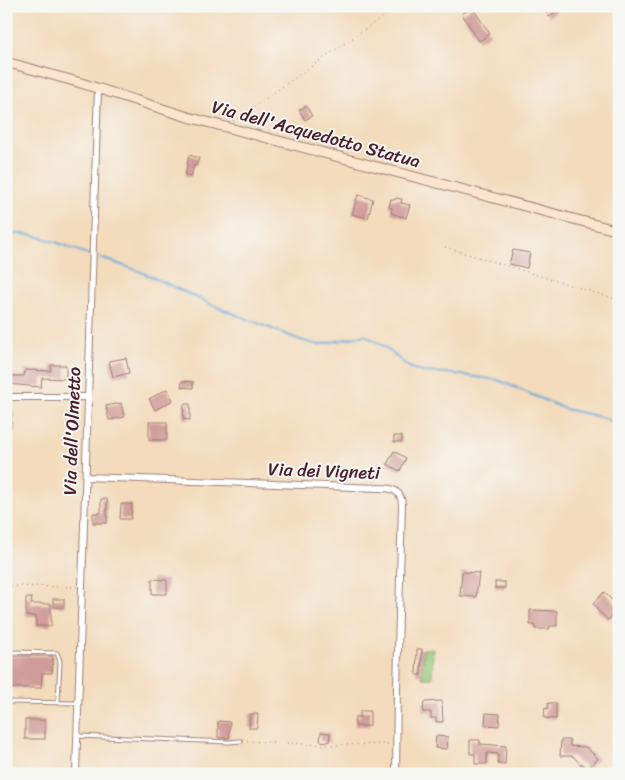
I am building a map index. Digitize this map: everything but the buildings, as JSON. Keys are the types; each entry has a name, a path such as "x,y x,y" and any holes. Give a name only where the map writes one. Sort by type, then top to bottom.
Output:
{"street":[{"name":"Via dell'Acquedotto Statua","path":"6,62 224,127 619,231"},
{"name":"Via dell'Olmetto","path":"76,774 98,88"},
{"path":"6,397 88,397"},
{"name":"Via dei Vigneti","path":"86,477 380,488 392,489 398,492 402,504 396,774"}],"lane":[{"path":"6,652 57,653 60,661 58,703"},
{"path":"6,702 78,703"},
{"path":"78,736 241,741"}],"path":[{"path":"224,127 397,7"},
{"path":"445,248 619,300"},
{"path":"6,586 82,587"},
{"path":"241,741 326,745 396,744"}],"green space":[{"path":"423,649 433,649 432,678 422,678"}],"waterway":[{"path":"6,236 15,234 37,236 90,255"},
{"path":"95,256 139,271 217,307 300,340 318,345 365,335 382,345 409,367 422,372 447,373 498,380 565,409 601,417 613,422 619,429"}]}
